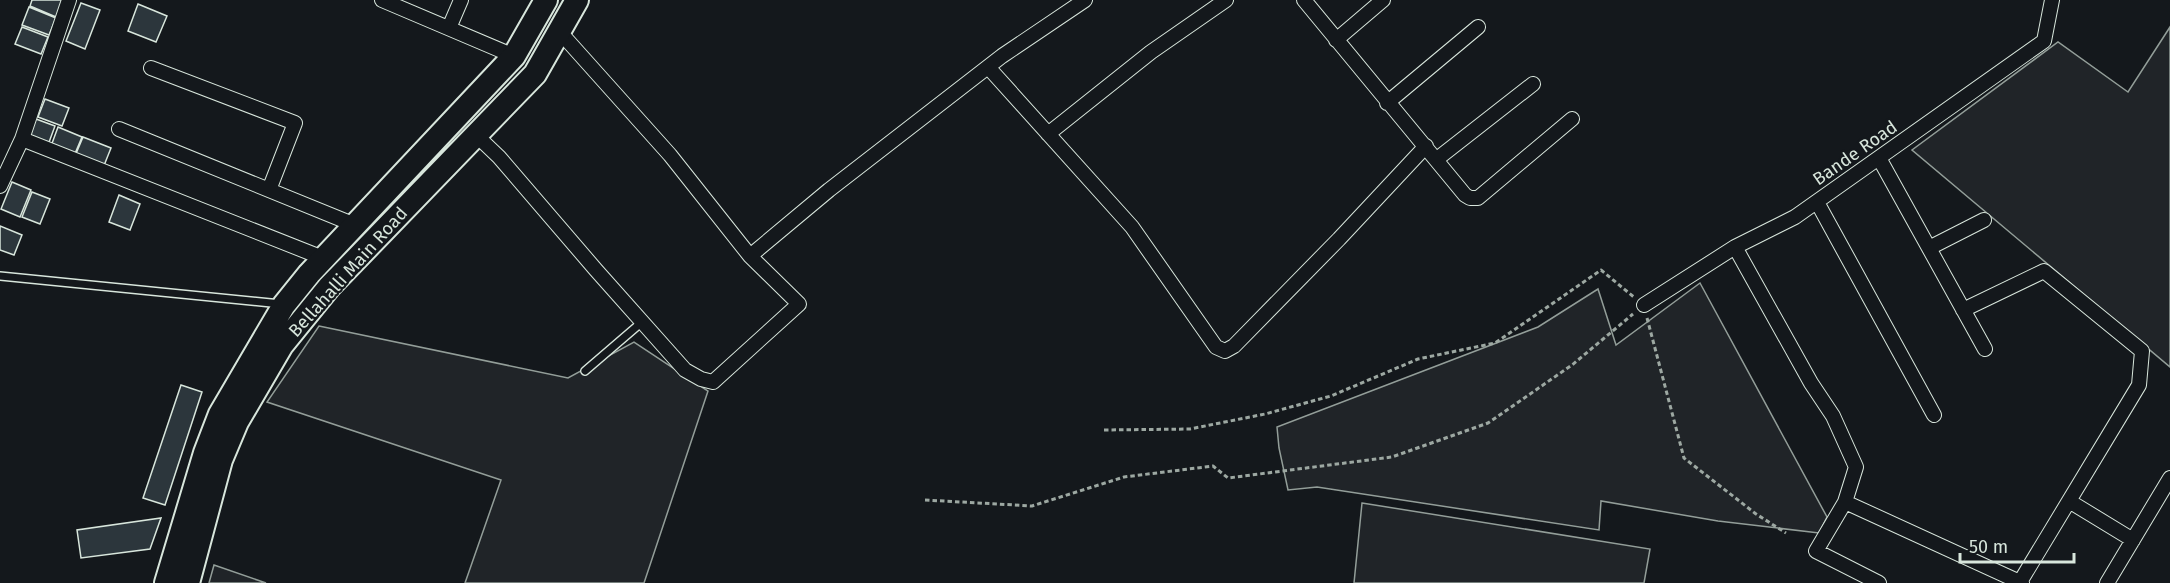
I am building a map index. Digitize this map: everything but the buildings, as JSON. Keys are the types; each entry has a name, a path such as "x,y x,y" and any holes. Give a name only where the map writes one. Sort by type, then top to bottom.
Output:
{"main road":[{"name":"Bellahalli Main Road","path":"166,583 205,453 220,414 284,305 323,258 514,56 546,0"},
{"name":"Bellahalli Main Road","path":"188,583 221,460 237,422 282,345 329,287 535,74 577,0"}],"street":[{"path":"0,186 22,140 69,0"},
{"path":"382,0 514,56"},
{"path":"449,28 461,0"},
{"path":"750,256 829,190 988,67 1085,0"},
{"path":"1048,134 1151,52 1226,0"},
{"path":"1304,0 1387,103 1470,198 1478,198 1572,119"},
{"path":"1336,40 1383,0"},
{"name":"Bande Road","path":"1644,305 1735,247 1795,217 2044,41 2052,0"},
{"path":"1387,103 1478,27"},
{"path":"476,135 499,157 685,370 701,379 713,382 798,304 750,256 670,155 559,31"},
{"path":"988,67 1132,227 1216,347 1225,351 1233,346 1340,239 1426,146"},
{"path":"151,68 295,123 269,190"},
{"path":"1437,159 1533,84"},
{"path":"119,129 355,225"},
{"path":"22,140 323,258"},
{"path":"1879,158 1985,349"},
{"path":"1817,201 1934,415"},
{"path":"1929,248 1984,220"},
{"path":"1735,247 1811,383 1833,416 1856,467 1845,502 1816,551 1879,583"},
{"path":"1845,502 2021,583 2139,385 2142,351 2044,271 1963,310"},
{"path":"2107,583 2170,478"},
{"path":"2069,501 2133,540"}],"lane":[{"path":"0,276 284,305"},
{"path":"585,371 642,322"}],"path":[{"path":"1104,429 1190,429 1265,414 1331,396 1418,359 1495,343 1601,270 1644,305 1684,458 1756,514 1786,533"},
{"path":"925,500 1032,506 1124,477 1213,466 1228,478 1392,457 1488,423 1572,365 1644,305"}],"shaded area":[{"path":"2170,27 2170,367 1912,150 2058,42 2128,92"},
{"path":"1700,283 1827,517 1819,533 1718,521 1601,501 1599,530 1317,487 1288,490 1277,427 1538,327 1598,289 1616,345"},
{"path":"319,326 568,378 634,342 708,391 644,583 465,583 501,480 267,402"},
{"path":"1362,503 1650,549 1644,583 1354,583"},
{"path":"214,565 266,583 209,583"}]}
